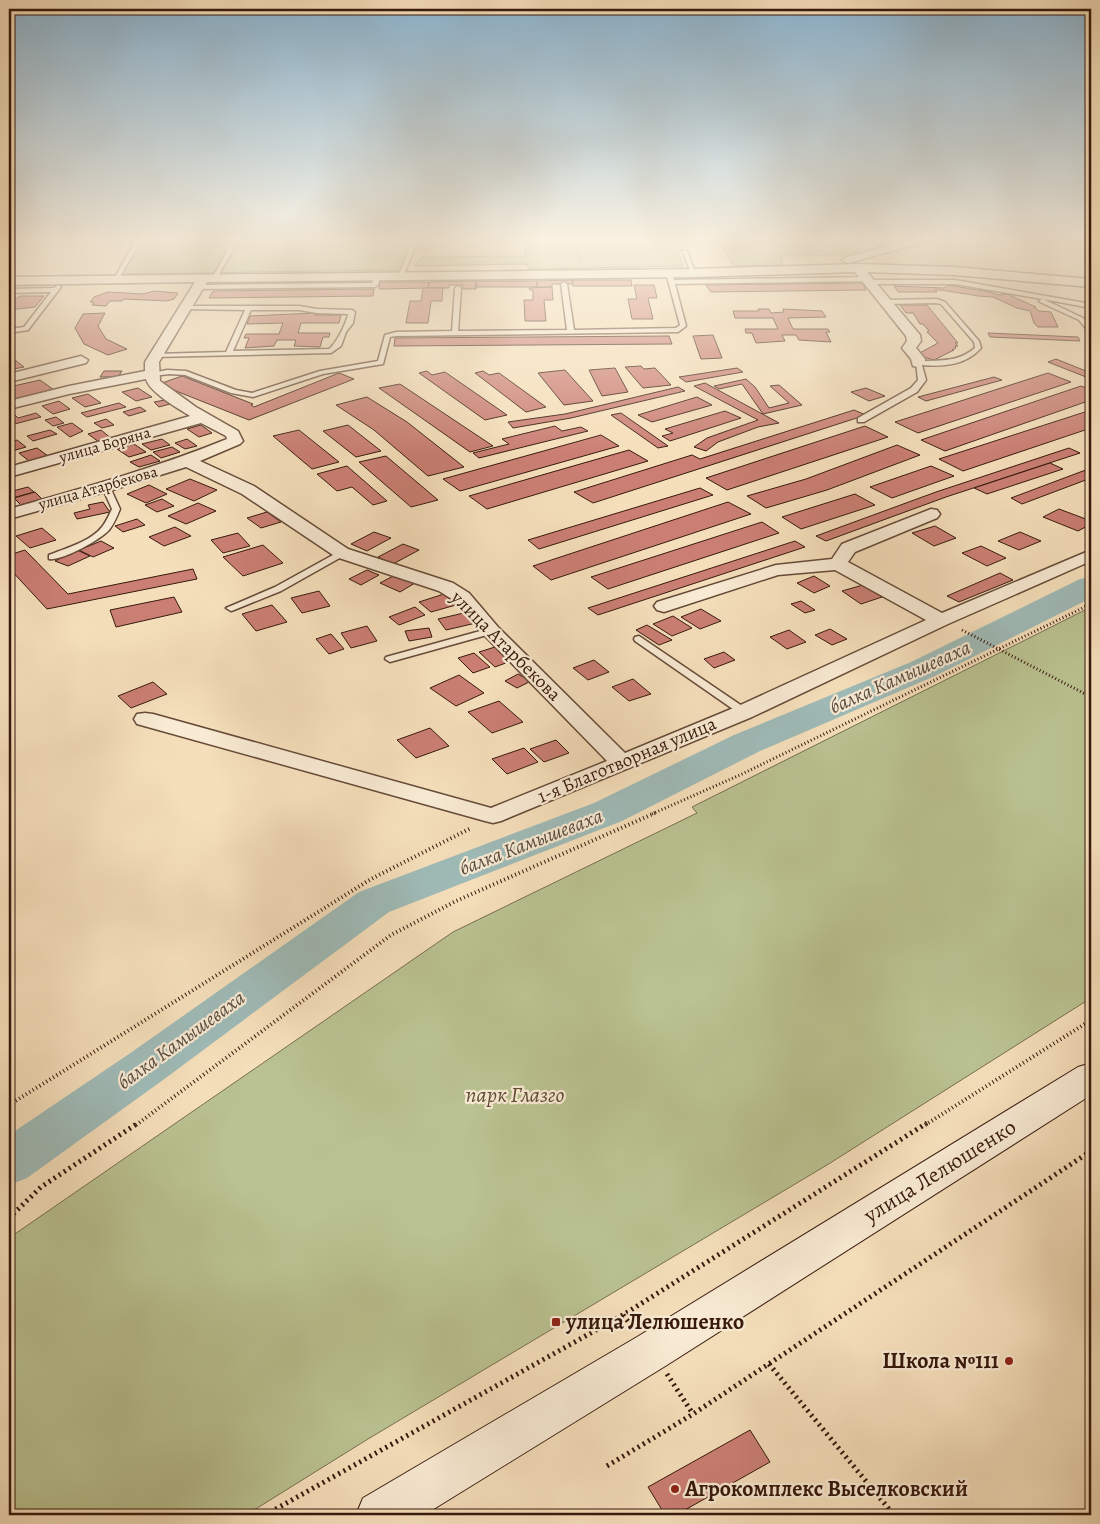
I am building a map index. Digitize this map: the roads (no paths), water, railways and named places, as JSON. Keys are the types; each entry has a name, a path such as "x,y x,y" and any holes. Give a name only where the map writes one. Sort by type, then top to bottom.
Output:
{"street":[{"path":"183,310 152,362 153,382 166,394 201,418"},
{"path":"893,310 913,335 914,341 909,348 918,359 918,363"},
{"path":"9,378 82,360"},
{"path":"9,405 69,390 152,374"},
{"name":"улица Атарбекова","path":"9,514 106,487 187,461 235,441 233,434 201,418"},
{"name":"улица Боряна","path":"9,472 201,418"},
{"name":"улица Атарбекова","path":"187,461 248,490 342,553 446,587 462,597 490,631 622,763"},
{"path":"838,564 848,548 932,514"},
{"name":"1-я Благотворная улица","path":"145,719 493,816 744,712 941,620 1091,556"},
{"path":"664,606 776,570 838,564 941,620"},
{"name":"улица Лелюшенко","path":"380,1515 652,1351 1091,1077"}],"lane":[{"path":"9,331 26,329 40,310"},
{"path":"229,353 248,310"},
{"path":"155,356 331,351 338,346 343,332 350,323 352,312 313,310"},
{"path":"455,333 456,310"},
{"path":"568,310 571,332"},
{"path":"152,374 176,372 201,378 243,395 253,395 322,372 382,362 388,336 455,333 678,330 683,326 679,310"},
{"path":"861,420 914,390 922,380 918,363 940,365 952,363 978,348 977,342 949,310"},
{"path":"1061,310 1080,319 1091,331"},
{"path":"52,557 82,544 107,528 116,509 106,487"},
{"path":"231,608 278,589 342,553"},
{"path":"390,659 490,631"},
{"path":"639,639 744,712"}],"waterway":[{"name":"балка Камышеваха","path":"9,1163 146,1067 374,902 608,812 747,743 923,669 1091,586"}],"place":[{"name":"улица Лелюшенко","path":"556,1322"},
{"name":"Школа №111","path":"1009,1361"},
{"name":"Агрокомплекс Выселковский","path":"675,1489"}],"park label":[{"name":"парк Глазго","path":"515,1095"}]}
